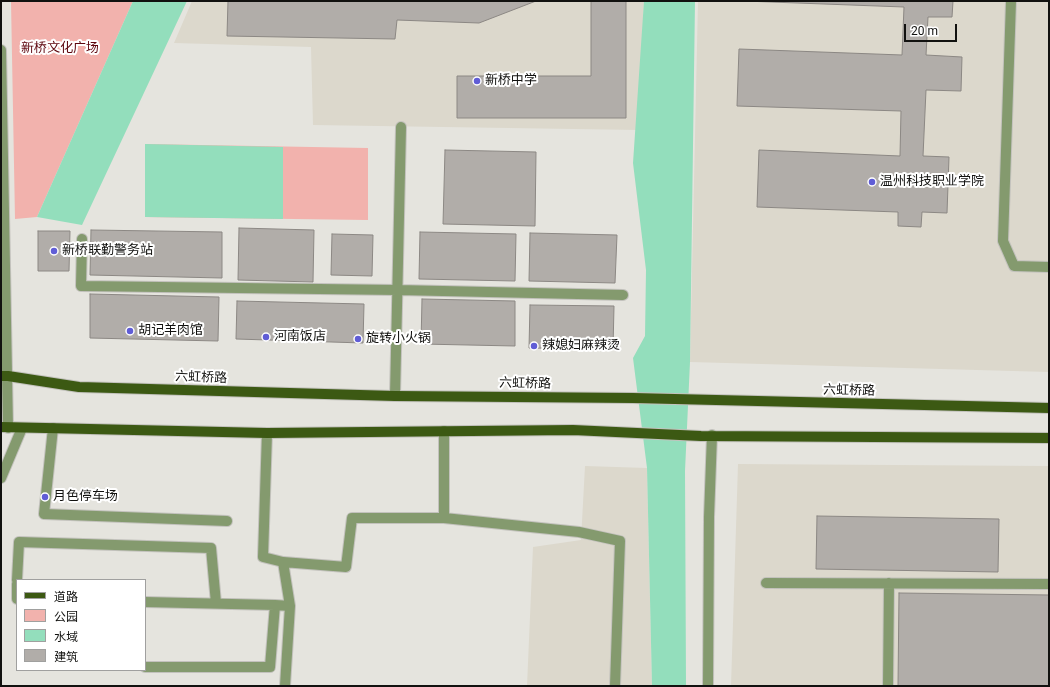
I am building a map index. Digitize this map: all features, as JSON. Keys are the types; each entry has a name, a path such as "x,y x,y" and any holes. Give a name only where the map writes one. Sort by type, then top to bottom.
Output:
{"main road":[{"name":"六虹桥路","path":"4,376 79,387 395,396 633,398 698,401 1049,408"},
{"path":"5,428 267,433 573,430 701,436 1049,438"}],"street":[{"path":"1011,1 1003,241 1014,266 1049,267"},
{"path":"1,50 5,428"},
{"path":"395,396 401,127"},
{"path":"82,239 81,286 398,290 624,295"},
{"path":"1,478 22,428"},
{"path":"53,428 44,514 227,521"},
{"path":"444,431 444,518"},
{"path":"267,433 263,557 283,562 346,567 352,518 444,518 579,532 620,541 615,686"},
{"path":"708,686 709,517 712,436"},
{"path":"17,579 19,542 211,548 216,603"},
{"path":"283,562 290,606 285,686"},
{"path":"766,583 1049,584"},
{"path":"888,686 889,583"},
{"path":"146,602 290,606"},
{"path":"146,667 270,667 275,605"}],"shaded area":[{"name":"新桥中学","path":"192,1 644,1 639,130 313,125 311,47 174,43"},
{"name":"温州科技职业学院","path":"698,1 1049,1 1049,372 690,362"},
{"path":"738,464 1049,466 1049,686 731,686"},
{"path":"585,466 647,468 652,686 527,686 533,547 581,540"}],"green space":[{"name":"新桥文化广场","path":"11,1 133,1 37,217 15,219"},
{"path":"145,144 368,148 368,220 145,217"}],"water":[{"path":"133,1 187,1 82,225 37,217"},
{"path":"644,1 695,1 690,362 685,471 686,686 652,686 647,468 633,358 645,336 646,270 633,163"},
{"path":"145,144 283,147 283,219 145,217"}],"building":[{"path":"228,1 536,1 479,23 397,20 395,39 227,36"},
{"path":"591,1 626,1 626,118 457,118 457,76 591,76"},
{"path":"744,1 953,1 952,17 928,17 926,55 962,57 961,91 926,90 923,156 949,157 947,213 922,212 921,227 898,226 898,212 757,207 759,150 900,156 901,111 737,106 739,49 902,55 904,7"},
{"path":"445,150 536,152 535,226 443,224"},
{"path":"239,228 314,230 313,282 238,280"},
{"path":"91,230 222,232 222,278 90,275"},
{"name":"新桥联勤警务站","path":"38,231 70,231 69,271 38,271"},
{"path":"420,232 516,234 515,281 419,279"},
{"path":"530,233 617,235 615,283 529,281"},
{"path":"332,234 373,235 372,276 331,275"},
{"path":"90,294 219,297 218,341 90,338"},
{"path":"422,299 515,301 515,346 421,344"},
{"path":"237,301 364,304 363,343 236,339"},
{"path":"530,305 614,306 613,349 529,348"},
{"path":"817,516 999,519 998,572 816,569"},
{"path":"899,593 1049,595 1049,686 898,686"}],"place":[{"name":"新桥中学","path":"477,81"},
{"name":"温州科技职业学院","path":"872,182"},
{"name":"新桥联勤警务站","path":"54,251"},
{"name":"胡记羊肉馆","path":"130,331"},
{"name":"河南饭店","path":"266,337"},
{"name":"旋转小火锅","path":"358,339"},
{"name":"辣媳妇麻辣烫","path":"534,346"},
{"name":"月色停车场","path":"45,497"}]}
